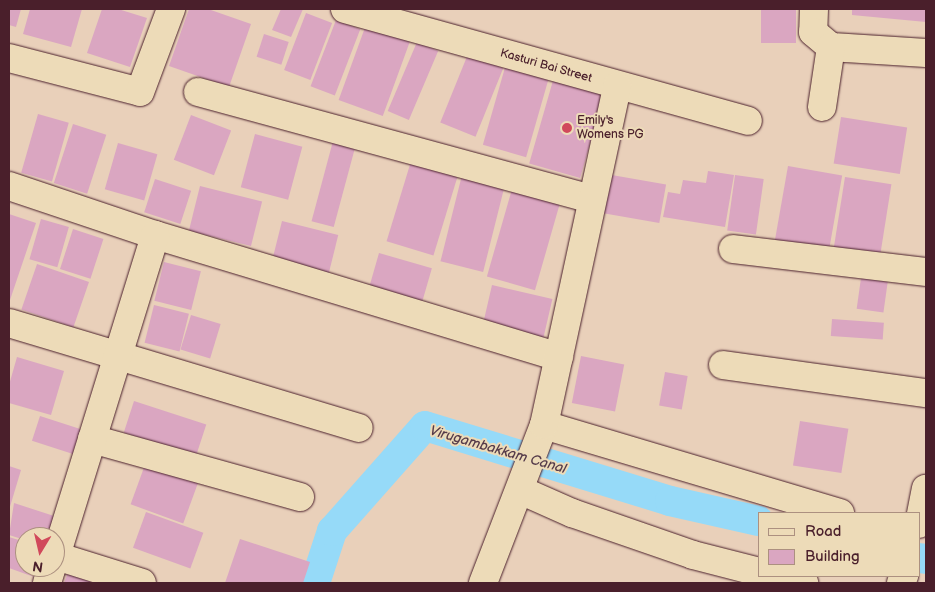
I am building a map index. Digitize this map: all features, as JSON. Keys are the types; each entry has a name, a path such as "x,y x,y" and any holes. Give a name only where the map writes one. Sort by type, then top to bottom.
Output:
{"street":[{"path":"9,58 140,92 171,9"},
{"name":"Kasturi Bai Street","path":"345,9 616,86 748,121"},
{"path":"814,9 813,32 831,47 926,53"},
{"path":"822,107 831,47"},
{"path":"483,583 544,425 616,86"},
{"path":"198,92 592,198"},
{"path":"9,186 155,235 559,358"},
{"path":"65,527 155,235"},
{"path":"734,249 926,272"},
{"path":"9,323 359,428"},
{"path":"723,365 926,393"},
{"path":"544,425 837,512"},
{"path":"92,439 300,497"},
{"path":"920,519 926,489"},
{"path":"520,490 572,513 693,555 758,572"},
{"path":"65,564 142,583"},
{"path":"778,577 804,583"}],"building":[{"path":"9,9 21,9 16,27 9,25"},
{"path":"30,9 82,9 71,47 23,34"},
{"path":"102,9 118,9 147,18 130,67 87,53"},
{"path":"189,9 208,9 251,24 229,87 169,66"},
{"path":"281,9 303,9 291,37 272,30"},
{"path":"761,9 796,9 796,43 761,43"},
{"path":"852,9 926,9 926,22 852,15"},
{"path":"306,13 332,23 310,80 284,70"},
{"path":"336,20 360,29 335,96 311,86"},
{"path":"367,22 411,38 383,116 339,100"},
{"path":"264,34 289,42 281,65 257,57"},
{"path":"417,42 438,51 409,120 388,111"},
{"path":"468,54 503,68 476,137 440,123"},
{"path":"506,64 549,76 526,157 483,145"},
{"name":"Emily's Womens PG","path":"554,77 605,92 580,178 529,164"},
{"path":"38,114 69,123 52,181 21,173"},
{"path":"191,115 231,130 214,175 174,160"},
{"path":"841,117 907,127 900,174 834,163"},
{"path":"73,124 106,135 87,194 54,183"},
{"path":"255,134 302,147 288,200 241,187"},
{"path":"333,141 355,147 334,227 312,221"},
{"path":"118,143 157,154 144,200 105,189"},
{"path":"412,158 459,172 433,256 387,241"},
{"path":"788,166 842,176 828,256 774,247"},
{"path":"708,171 734,175 725,227 663,217 668,192 680,194 683,180 706,183"},
{"path":"606,174 666,185 659,223 599,212"},
{"path":"462,175 505,186 483,272 440,261"},
{"path":"735,175 764,179 756,234 727,230"},
{"path":"845,177 891,184 880,257 833,250"},
{"path":"155,179 191,191 180,224 144,212"},
{"path":"200,186 262,201 251,246 189,231"},
{"path":"512,189 560,203 535,290 487,276"},
{"path":"9,214 36,223 9,303"},
{"path":"41,219 69,227 57,267 29,259"},
{"path":"282,221 338,235 328,277 272,263"},
{"path":"73,229 103,239 90,279 60,269"},
{"path":"379,253 432,268 421,307 368,291"},
{"path":"164,262 201,271 191,310 154,301"},
{"path":"37,264 89,282 73,327 21,309"},
{"path":"861,278 888,282 883,312 857,309"},
{"path":"492,285 552,299 543,341 482,327"},
{"path":"154,305 189,314 179,352 145,343"},
{"path":"191,315 221,324 210,358 180,349"},
{"path":"832,319 884,323 883,340 831,336"},
{"path":"581,356 624,364 615,412 572,403"},
{"path":"17,357 64,371 51,415 9,403 9,385"},
{"path":"665,372 688,376 682,409 659,405"},
{"path":"134,401 206,424 196,456 124,432"},
{"path":"40,416 86,431 78,456 32,441"},
{"path":"800,421 848,429 841,473 793,465"},
{"path":"146,462 199,481 183,523 131,504"},
{"path":"9,466 21,470 9,510"},
{"path":"14,503 54,516 50,527 15,527 15,537 9,535"},
{"path":"146,512 203,533 190,569 133,548"},
{"path":"9,537 15,539 15,570 9,568"},
{"path":"240,539 310,562 303,583 225,583"},
{"path":"70,567 114,583 64,583"}],"waterway":[{"name":"Virugambakkam Canal","path":"315,583 332,531 425,426 670,501 758,521"},
{"name":"Virugambakkam Canal","path":"920,558 926,559"}],"place":[{"name":"Emily's Womens PG","path":"567,128"}]}
